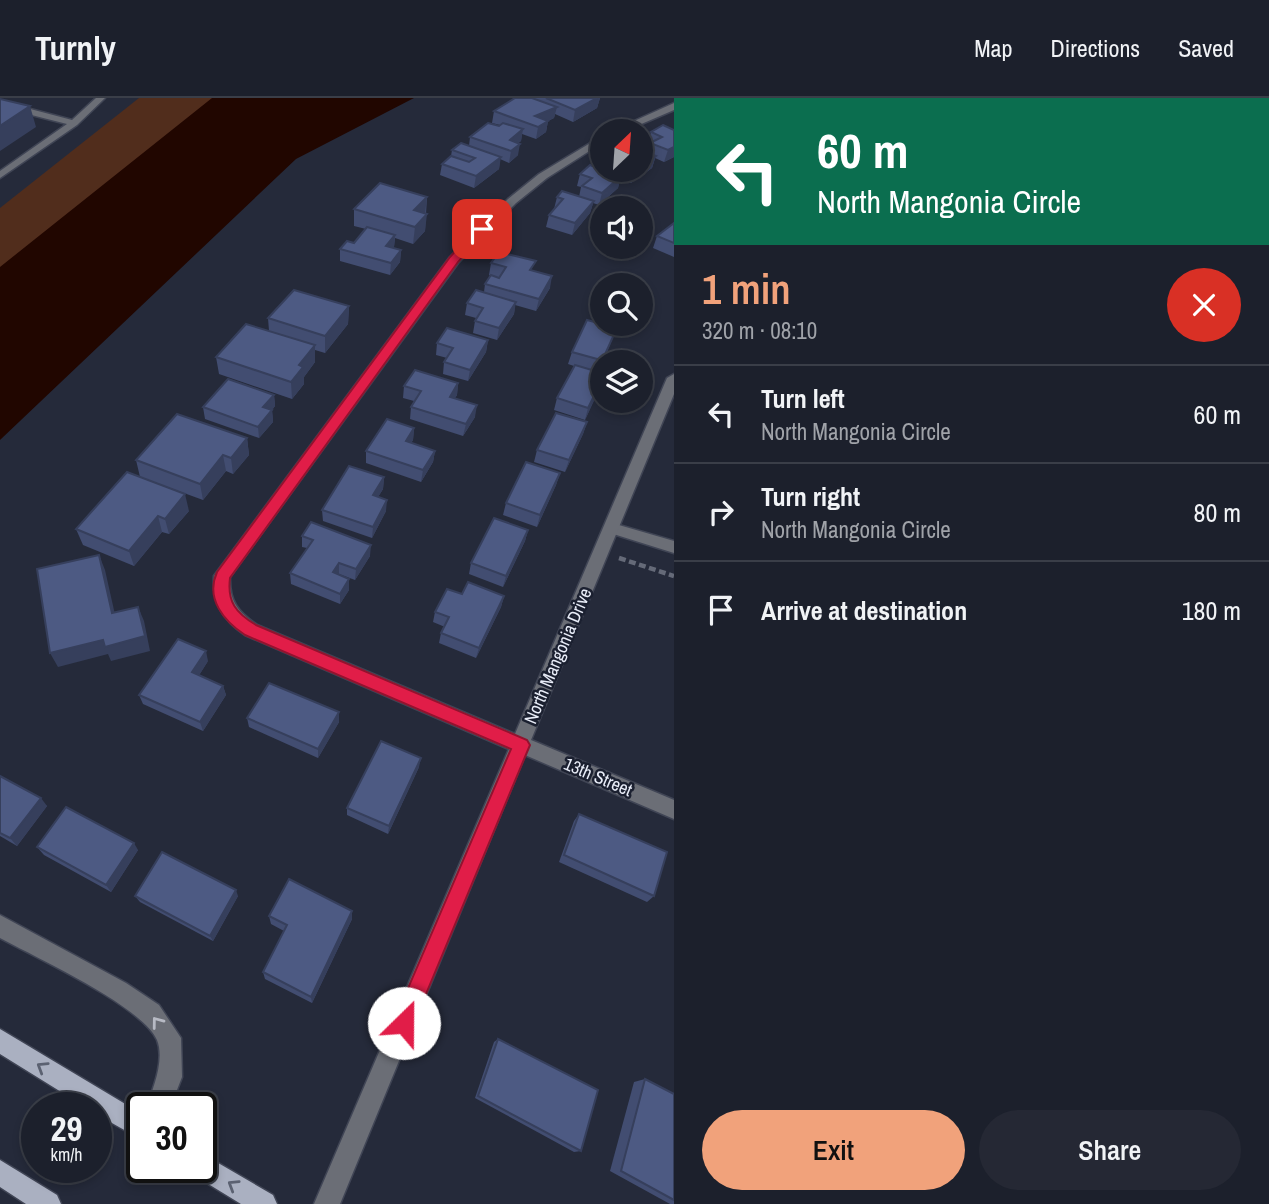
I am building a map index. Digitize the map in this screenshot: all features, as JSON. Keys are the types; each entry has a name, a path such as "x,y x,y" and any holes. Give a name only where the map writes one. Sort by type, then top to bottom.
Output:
{"main road":[{"path":"0,1041 126,1119"},
{"path":"0,1172 48,1204"},
{"path":"217,1175 264,1204"}],"street":[{"path":"644,119 674,106"},
{"name":"13th Street","path":"590,146 551,170 512,201 454,260 222,576 220,592 225,607 235,620 251,630 674,810"},
{"name":"North Mangonia Drive","path":"327,1204 674,378"},
{"path":"0,926 118,991 151,1013 169,1038 170,1077 164,1092"}],"lane":[{"path":"0,175 74,122 101,98"},
{"path":"0,104 74,122"},
{"path":"612,528 674,547"}],"path":[{"path":"602,552 674,576"}],"shaded area":[{"path":"139,98 213,98 0,268 0,208"},
{"path":"212,98 414,98 296,159 0,440 0,267"}],"building":[{"path":"515,98 532,98 557,107 535,116 548,121 538,127 494,111"},
{"path":"546,98 597,98 575,110"},
{"path":"0,99 30,106 0,126"},
{"path":"488,123 499,126 503,123 523,129 510,140 520,144 511,151 470,137"},
{"path":"663,125 674,130 674,147 668,150 653,144 662,137 653,131"},
{"path":"461,143 501,157 476,176 442,164 451,156 469,162 475,158 452,150"},
{"path":"590,165 590,177 580,174"},
{"path":"590,180 590,182 614,182 602,193 582,186"},
{"path":"380,183 427,197 414,210 427,214 415,227 354,209"},
{"path":"562,191 590,200 590,206 575,223 549,215 563,199 557,197"},
{"path":"674,223 674,243 657,236"},
{"path":"367,227 395,235 386,246 401,250 391,263 340,249 347,241 354,243"},
{"path":"499,252 536,261 530,270 552,276 539,299 485,284 491,275 499,278 506,267 491,263"},
{"path":"294,290 349,306 325,336 268,318"},
{"path":"476,290 516,302 499,328 475,321 483,308 467,303"},
{"path":"587,320 590,321 590,336 613,336 607,350 590,350 590,357 572,352"},
{"path":"246,324 315,345 299,365 303,367 291,382 216,357"},
{"path":"447,328 488,340 470,370 444,362 453,348 437,343"},
{"path":"575,365 590,369 588,408 557,398"},
{"path":"415,370 458,383 450,397 477,405 466,424 411,407 421,391 404,386"},
{"path":"228,379 274,395 263,407 272,410 258,427 203,407"},
{"path":"556,413 587,422 569,460 537,450"},
{"path":"177,414 247,438 231,458 223,455 200,484 136,460"},
{"path":"387,419 414,428 406,441 435,451 423,470 366,451"},
{"path":"526,462 560,473 540,515 506,503"},
{"path":"349,466 384,477 373,495 387,500 373,527 322,510"},
{"path":"127,472 185,494 165,519 158,516 129,551 76,529"},
{"path":"494,518 528,530 506,576 471,563"},
{"path":"311,522 371,545 356,569 339,563 333,572 349,579 340,594 290,573 313,540 302,536"},
{"path":"99,555 112,613 138,607 145,636 105,647 103,640 50,653 37,569"},
{"path":"468,582 504,596 479,648 441,633 449,617 435,612 447,589 462,594"},
{"path":"178,639 206,651 192,672 223,686 200,722 139,695"},
{"path":"269,683 339,712 318,749 247,718"},
{"path":"381,741 421,758 389,826 347,808"},
{"path":"0,776 41,798 10,838 0,833"},
{"path":"66,807 134,843 106,885 37,847"},
{"path":"579,814 667,852 654,896 564,855"},
{"path":"162,852 236,890 210,936 135,896"},
{"path":"289,879 352,911 311,997 263,972 287,925 269,916"},
{"path":"498,1039 598,1090 581,1151 478,1096"},
{"path":"645,1079 674,1094 674,1200 621,1171"}],"route":[{"path":"404,1023 521,745 251,630 235,620 225,607 220,592 222,576 454,260 482,229"}]}
